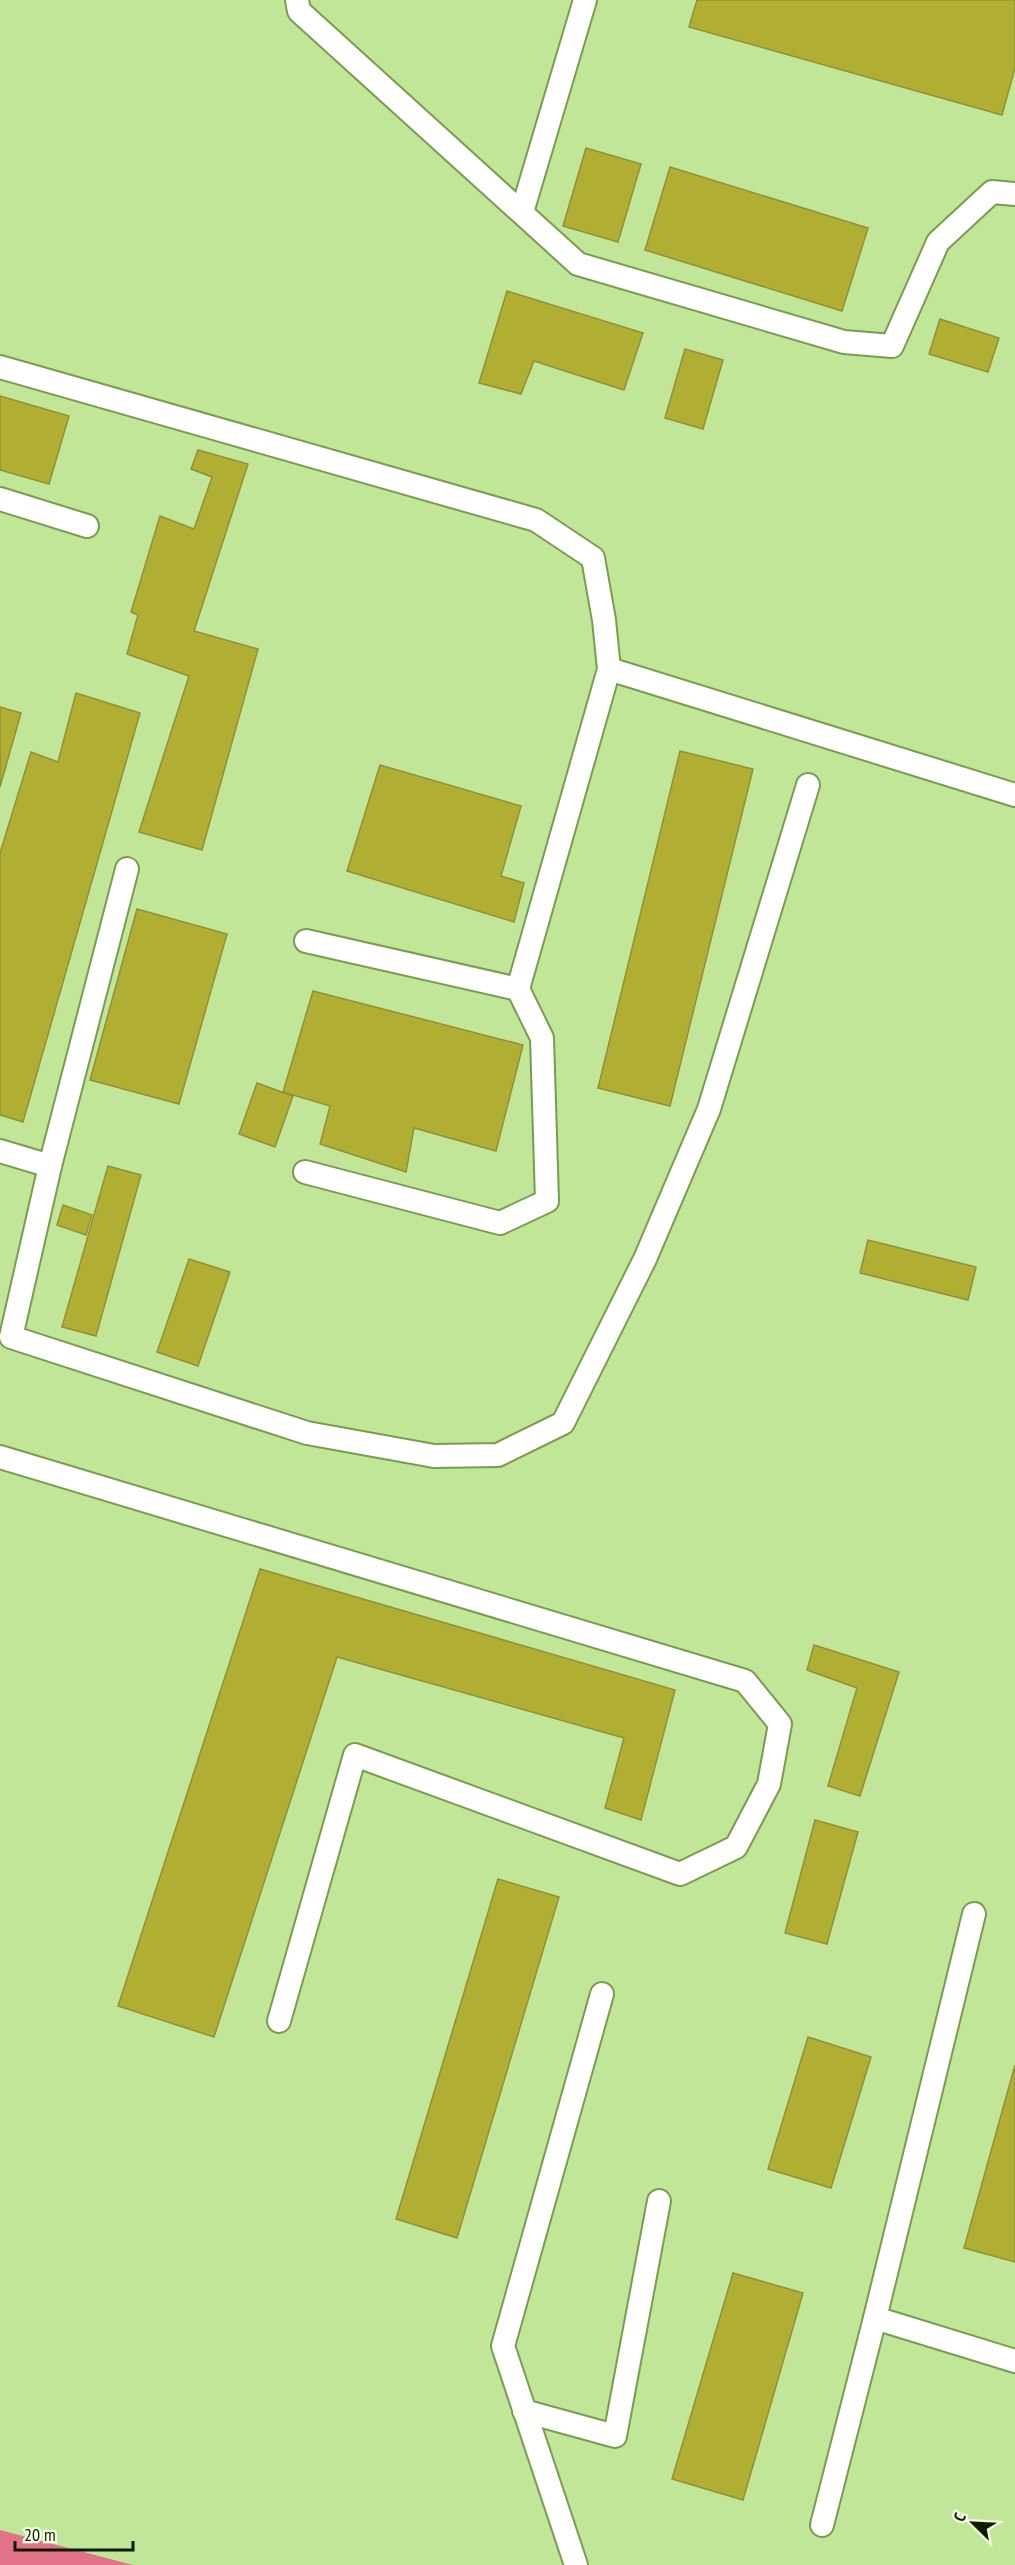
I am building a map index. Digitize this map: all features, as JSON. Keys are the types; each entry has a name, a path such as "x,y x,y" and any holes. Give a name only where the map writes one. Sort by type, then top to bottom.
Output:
{"lane":[{"path":"297,0 299,11 578,264 844,342 892,346 938,242 992,192 1015,194"},
{"path":"522,212 585,0"},
{"path":"0,367 536,520 593,558 604,620 609,669 518,989 542,1038 547,1201 500,1223 305,1172"},
{"path":"0,499 87,526"},
{"path":"609,669 1015,795"},
{"path":"128,869 6,1335 308,1433 434,1456 498,1455 563,1423 645,1259 709,1109 808,785"},
{"path":"306,941 518,989"},
{"path":"0,1151 51,1166"},
{"path":"0,1457 745,1681 780,1724 769,1784 736,1847 680,1874 355,1755 279,2022"},
{"path":"822,2525 974,1914"},
{"path":"576,2565 503,2346 602,1994"},
{"path":"524,2411 615,2436 659,2201"},
{"path":"875,2318 1015,2361"}],"shaded area":[{"path":"0,2530 133,2565 0,2565"}],"building":[{"path":"697,0 1015,0 1015,68 1002,115 689,27"},
{"path":"586,148 641,164 618,242 563,226"},
{"path":"670,167 868,228 842,311 645,250"},
{"path":"507,291 643,333 624,390 534,361 521,394 479,383"},
{"path":"940,319 999,338 988,372 929,354"},
{"path":"685,349 723,360 703,429 665,418"},
{"path":"0,396 69,416 49,484 0,470"},
{"path":"198,450 248,464 194,631 258,649 202,850 139,832 189,676 127,654 138,615 131,612 160,516 194,529 212,477 191,469"},
{"path":"76,693 140,713 23,1122 0,1115 0,853 31,752 58,762"},
{"path":"0,707 21,713 0,787"},
{"path":"680,751 753,769 670,1106 598,1088"},
{"path":"380,765 521,806 501,876 524,883 514,922 347,871"},
{"path":"137,909 227,934 179,1104 90,1080"},
{"path":"313,991 523,1045 496,1151 414,1128 406,1172 320,1144 330,1106 283,1092"},
{"path":"257,1083 293,1096 275,1147 239,1134"},
{"path":"108,1166 141,1175 96,1336 62,1327"},
{"path":"63,1205 92,1215 86,1235 57,1225"},
{"path":"868,1240 976,1267 968,1300 860,1273"},
{"path":"189,1259 230,1272 198,1366 157,1352"},
{"path":"260,1569 675,1690 641,1820 605,1808 624,1738 337,1657 214,2037 118,2006"},
{"path":"814,1645 899,1672 860,1796 828,1786 857,1688 807,1670"},
{"path":"815,1820 858,1832 827,1944 785,1933"},
{"path":"498,1879 559,1897 457,2238 396,2219"},
{"path":"808,2037 871,2057 831,2188 768,2169"},
{"path":"1015,2065 1015,2262 964,2248"},
{"path":"733,2273 803,2293 743,2500 672,2479"}]}
